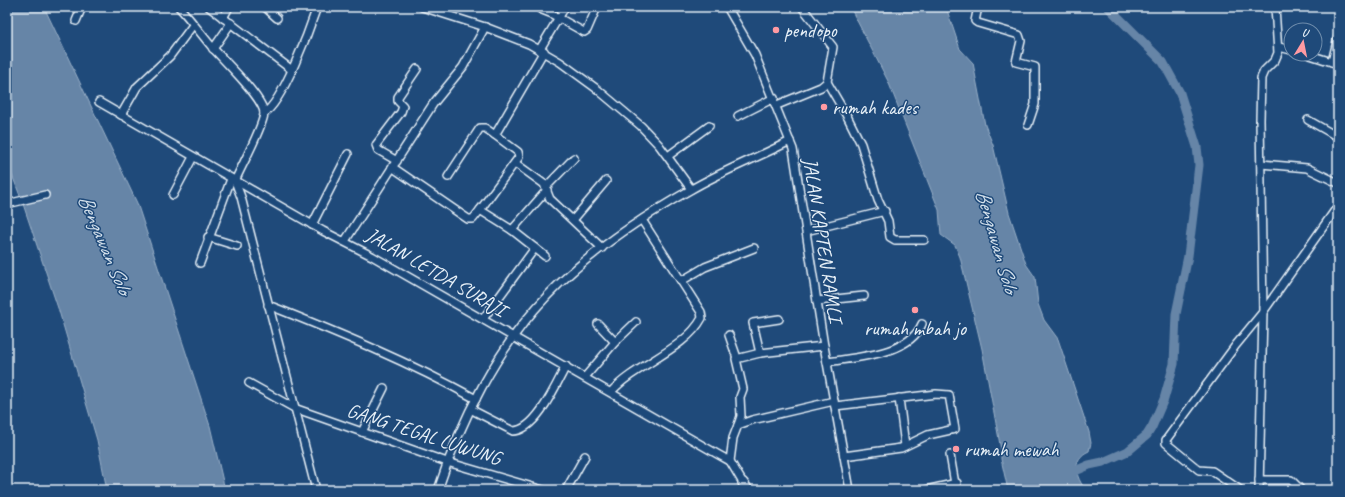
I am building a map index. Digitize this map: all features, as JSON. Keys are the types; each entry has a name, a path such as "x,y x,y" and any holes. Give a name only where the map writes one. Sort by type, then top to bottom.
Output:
{"street":[{"path":"76,21 82,7"},
{"path":"179,7 213,49 243,80 261,106 264,113"},
{"path":"209,7 292,70"},
{"path":"223,18 229,7"},
{"path":"265,7 278,18"},
{"path":"200,263 208,237 233,180 256,136 264,113 272,106 292,70 317,7"},
{"path":"422,7 485,27 542,50 598,89 618,105 650,135 668,156 691,189"},
{"path":"495,135 559,17 566,7"},
{"path":"540,9 559,17 584,32 597,7"},
{"name":"JALAN KAPTEN RAMLI","path":"727,7 755,55 790,141 806,231 816,301 850,490"},
{"path":"802,7 833,47 827,82 852,126 863,150 878,200 885,211 890,228 890,237 895,240 924,240"},
{"path":"978,7 975,21 978,24 1020,37 1021,41 1016,62 1035,67 1035,104 1028,125"},
{"path":"1259,490 1263,312 1260,120 1261,78 1264,71 1275,60 1279,47 1275,7"},
{"path":"213,49 231,23"},
{"path":"121,115 137,87 170,56 193,25"},
{"path":"345,241 434,104 463,67 485,27"},
{"path":"1323,59 1335,63 1338,37"},
{"path":"1279,47 1283,48"},
{"path":"396,161 378,150 376,145 401,112 403,106 398,101 398,97 417,69"},
{"path":"738,116 821,87 827,82"},
{"name":"JALAN LETDA SURAJI","path":"99,102 312,225 345,241 514,336 725,458 744,487"},
{"path":"1308,120 1338,137"},
{"path":"668,156 710,126"},
{"path":"392,167 468,219 473,219 515,163 520,154 485,128 480,128 448,177"},
{"path":"438,490 447,462 476,399 514,336 547,296 602,248 642,220 691,189 790,141"},
{"path":"312,225 348,154"},
{"path":"173,195 193,157"},
{"path":"512,230 546,188 574,158"},
{"path":"515,163 544,184 550,199 602,248"},
{"path":"1261,164 1307,168 1338,183"},
{"path":"233,180 241,197 316,490"},
{"path":"572,220 606,181"},
{"path":"7,204 45,195"},
{"path":"1240,490 1212,471 1199,470 1166,443 1166,440 1236,345 1263,312 1338,206"},
{"path":"480,210 512,230 545,256"},
{"path":"806,231 885,211"},
{"path":"611,392 630,374 687,336 700,321 701,312 683,280 642,220"},
{"path":"208,237 237,246"},
{"path":"483,319 535,248"},
{"path":"683,280 705,267 754,248"},
{"path":"816,301 864,296"},
{"path":"268,305 367,346 442,380 476,399"},
{"path":"760,353 753,323 778,319"},
{"path":"585,377 615,342 636,322"},
{"path":"598,324 615,342"},
{"path":"827,362 891,350 918,334 922,324"},
{"path":"725,458 741,416 740,397 743,389 735,362 737,358 729,335"},
{"path":"737,358 760,353 824,346"},
{"path":"472,410 513,431 519,431 526,428 540,412 566,366"},
{"name":"GANG TEGAL LUWUNG","path":"249,384 294,408 447,462 543,490"},
{"path":"362,432 384,388"},
{"path":"738,425 752,420 834,404 936,394 949,395 955,429 928,435 905,446 844,456"},
{"path":"899,398 905,446"},
{"path":"926,490 956,484 950,455"},
{"path":"566,490 585,456"},
{"path":"1259,480 1291,480 1300,490"}],"water":[{"name":"Bengawan Solo","path":"7,7 44,7 137,203 210,426 225,490 107,490 97,440 59,311 22,201 7,162"},
{"name":"Bengawan Solo","path":"850,7 946,7 960,49 973,63 985,125 993,145 1009,213 1026,264 1035,277 1038,304 1044,320 1058,339 1089,432 1091,443 1089,451 1083,454 1077,463 1077,474 1079,480 1086,490 1008,490 1001,459 1001,450 982,349 960,257 955,245 941,235 939,210 888,81"}],"waterway":[{"path":"1066,475 1089,465 1103,462 1128,451 1147,435 1152,427 1164,399 1174,364 1176,314 1188,256 1199,165 1197,147 1180,93 1163,62 1108,7"}],"place":[{"name":"pendopo","path":"776,30"},
{"name":"rumah kades","path":"824,107"},
{"name":"rumah mbah jo","path":"915,310"},
{"name":"rumah mewah","path":"956,449"}]}
